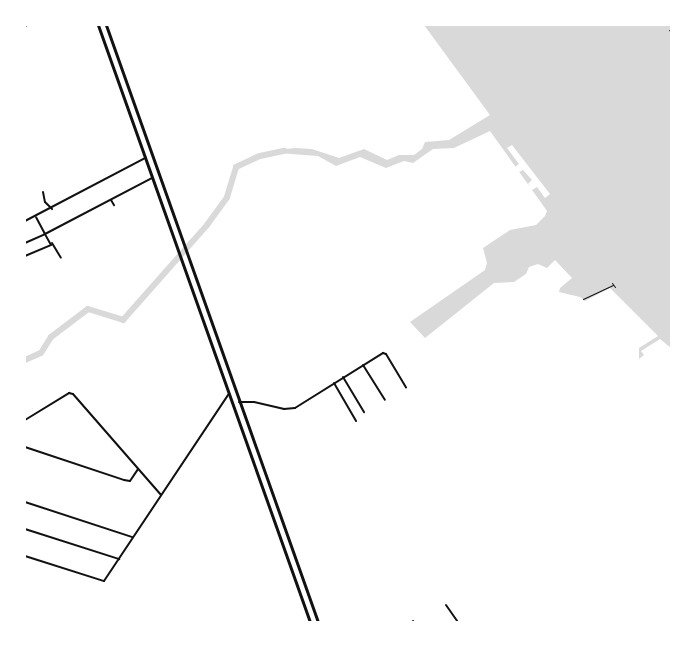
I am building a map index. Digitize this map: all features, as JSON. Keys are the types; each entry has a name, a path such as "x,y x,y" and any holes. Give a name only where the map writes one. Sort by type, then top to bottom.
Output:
{"main road":[{"path":"98,25 310,622"},
{"path":"106,25 318,622"}],"street":[{"path":"25,221 52,209 145,158"},
{"path":"25,244 152,178"},
{"path":"43,192 45,202 52,209"},
{"path":"111,200 114,205"},
{"path":"36,217 45,234 62,258"},
{"path":"25,256 52,243"},
{"path":"239,402 248,401 288,409 383,353 386,354 406,387"},
{"path":"363,365 385,400"},
{"path":"343,377 364,412"},
{"path":"334,383 356,421"},
{"path":"25,420 71,393 139,469 160,495"},
{"path":"25,557 103,581 228,394"},
{"path":"25,447 124,480 130,481 139,469"},
{"path":"25,502 132,537"},
{"path":"25,529 119,559"},
{"path":"446,605 458,622"}],"path":[{"path":"583,299 614,286 612,283"}],"shaded area":[{"path":"424,25 671,25 671,348 660,339 641,351 644,355 639,359 639,348 658,336 610,288 585,301 580,297 559,292 560,288 572,278 555,260 547,268 538,264 529,267 526,274 514,282 494,283 425,338 410,322 485,270 487,263 483,248 510,230 536,225 545,216 547,211 490,131 454,148 433,149 413,163 404,161 386,168 360,157 336,166 318,156 278,153 277,150 295,148 312,149 339,158 364,149 387,160 399,155 414,155 422,149 425,142 449,140 490,115"}],"pier":[{"path":"512,145 550,194 545,198 537,187 532,190 528,184 532,180 523,170 519,172 515,167 519,164 507,148"}],"waterway":[{"path":"25,360 41,353 51,337 88,309 123,320 207,225 227,197 236,167 260,156 284,151"}]}
